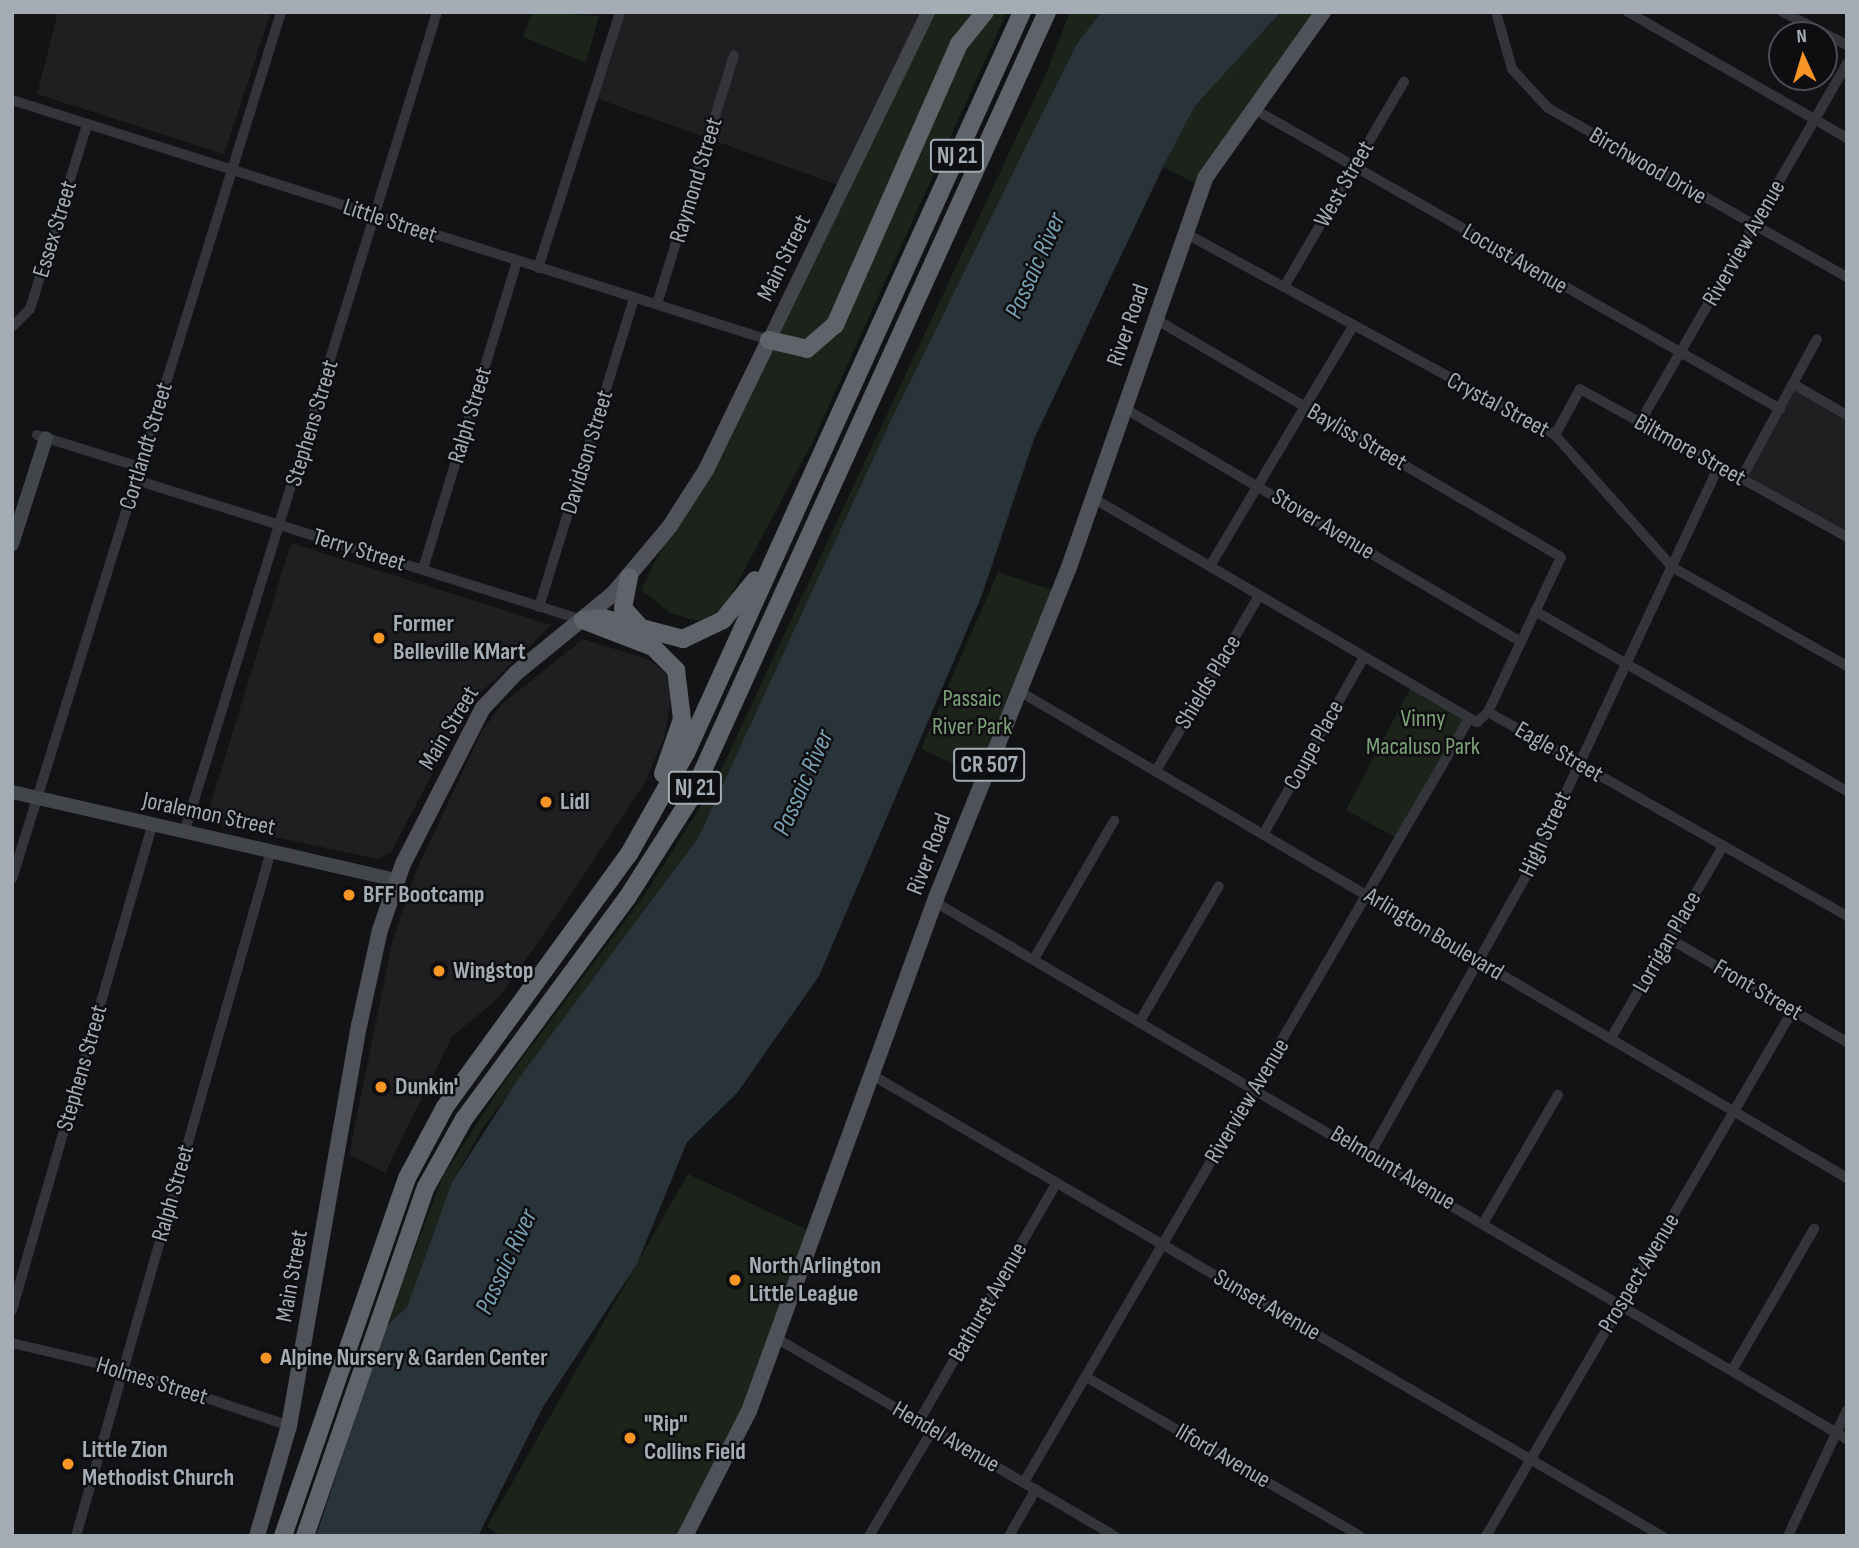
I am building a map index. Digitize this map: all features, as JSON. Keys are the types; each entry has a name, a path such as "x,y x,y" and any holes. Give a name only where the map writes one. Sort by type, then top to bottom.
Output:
{"highway":[{"path":"769,340 795,351 807,349 835,325 959,44 985,12"},
{"name":"NJ 21","path":"283,1536 407,1178 466,1075 584,916 649,821 687,753 1022,12"},
{"name":"NJ 21","path":"305,1536 426,1187 464,1119 627,898 690,799 1047,12"},
{"path":"583,620 603,618 657,636 698,635 723,620 744,599 854,384"},
{"path":"629,577 623,608 636,625 657,636"},
{"path":"583,620 662,653 676,670 684,706 668,764 584,916"}],"main road":[{"name":"River Road","path":"685,1536 734,1447 776,1338 935,902 1093,498 1154,318 1216,156 1323,12"},
{"name":"Main Street","path":"257,1536 289,1426 352,1060 396,880 457,750 483,708 516,673 583,620 629,577 701,479 769,340"}],"street":[{"name":"Cortlandt Street","path":"12,880 281,12"},
{"name":"Stephens Street","path":"184,833 281,526 437,12"},
{"path":"538,268 620,12"},
{"name":"Main Street","path":"769,340 928,12"},
{"name":"Birchwood Drive","path":"1496,12 1512,69 1548,108 1753,227 1847,277"},
{"path":"1628,12 1847,138"},
{"path":"1783,12 1847,45"},
{"name":"Raymond Street","path":"657,304 734,55"},
{"name":"Riverview Avenue","path":"1640,422 1847,62"},
{"name":"West Street","path":"1284,287 1404,82"},
{"name":"Little Street","path":"12,100 769,340"},
{"name":"Locust Avenue","path":"1251,108 1780,409"},
{"name":"Essex Street","path":"12,327 30,309 87,125"},
{"name":"Crystal Street","path":"1185,233 1352,328 1555,435 1672,567 1847,666"},
{"name":"Ralph Street","path":"423,569 517,261"},
{"name":"Davidson Street","path":"539,607 634,298"},
{"name":"Bayliss Street","path":"1154,318 1561,557 1535,611"},
{"path":"1210,566 1352,328"},
{"path":"1741,479 1817,339"},
{"path":"1793,384 1847,415"},
{"name":"Biltmore Street","path":"1555,435 1580,388 1718,468 1847,537"},
{"name":"Stover Avenue","path":"1124,408 1521,642"},
{"path":"12,544 42,437 140,467"},
{"name":"High Street","path":"1370,1153 1531,867 1718,468"},
{"name":"Terry Street","path":"135,481 583,620"},
{"path":"1093,498 1469,719"},
{"name":"Shields Place","path":"1157,769 1259,596"},
{"path":"1488,712 1535,611 1847,791"},
{"name":"Coupe Place","path":"1264,833 1364,657"},
{"name":"Arlington Boulevard","path":"1019,691 1157,769 1847,1178"},
{"name":"Eagle Street","path":"1469,719 1484,720 1488,712 1847,916"},
{"name":"Riverview Avenue","path":"1024,1482 1369,895 1469,719"},
{"name":"Joralemon Street","path":"12,792 396,880"},
{"path":"1034,959 1114,821"},
{"name":"Stephens Street","path":"12,1310 152,825"},
{"name":"Lorrigan Place","path":"1611,1038 1723,846"},
{"name":"Ralph Street","path":"76,1536 121,1369 271,851"},
{"path":"1140,1021 1219,886"},
{"name":"Belmount Avenue","path":"935,902 1734,1367 1838,1429 1847,1439"},
{"name":"Front Street","path":"1670,939 1847,1041"},
{"name":"Prospect Avenue","path":"1486,1536 1793,1010"},
{"name":"Sunset Avenue","path":"872,1075 1662,1536"},
{"path":"1484,1222 1558,1096"},
{"name":"Bathurst Avenue","path":"919,1421 1056,1184"},
{"path":"1734,1367 1814,1228"},
{"name":"Hendel Avenue","path":"776,1338 1115,1536"},
{"name":"Holmes Street","path":"12,1343 121,1369 289,1426"},
{"name":"Ilford Avenue","path":"1086,1377 1360,1536"},
{"path":"1788,1536 1847,1409"},
{"path":"869,1536 933,1429"},
{"path":"1009,1536 1036,1489"}],"shaded area":[{"path":"58,12 271,12 224,154 37,94"},
{"path":"620,12 932,12 846,188 593,97"},
{"path":"1793,384 1847,415 1847,537 1741,479"},
{"path":"291,543 551,625 470,703 391,852 378,859 205,822"},
{"path":"583,639 649,660 666,674 672,693 664,738 644,784 560,911 498,998 452,1037 385,1173 349,1155 392,943 416,871 482,731 501,705"}],"green space":[{"path":"532,12 599,16 586,63 523,37"},
{"path":"932,12 1007,12 812,443 723,610 698,621 670,613 641,590"},
{"path":"1070,12 1101,12 1076,45 891,420 698,838 481,1131 452,1182 407,1307 386,1325 443,1176 503,1084 646,893 713,787 1045,76"},
{"path":"1281,12 1323,12 1201,186 1163,167 1195,106"},
{"name":"Passaic River Park","path":"998,572 1059,592 984,778 921,749"},
{"name":"Vinny Macaluso Park","path":"1412,685 1469,719 1400,840 1346,810"},
{"path":"688,1174 814,1233 776,1338 685,1536 501,1536 487,1527"}],"water":[{"name":"Passaic River","path":"1101,12 1281,12 1195,106 1163,167 1034,439 982,595 819,976 737,1093 687,1142 637,1264 543,1407 478,1536 316,1536 386,1326 407,1307 452,1182 517,1081 698,838 891,420 1076,45"}],"place":[{"name":"Former Belleville KMart","path":"379,638"},
{"name":"Lidl","path":"546,802"},
{"name":"BFF Bootcamp","path":"349,895"},
{"name":"Wingstop","path":"439,971"},
{"name":"Dunkin'","path":"381,1087"},
{"name":"North Arlington Little League","path":"735,1280"},
{"name":"Alpine Nursery & Garden Center","path":"266,1358"},
{"name":"\"Rip\" Collins Field","path":"630,1438"},
{"name":"Little Zion Methodist Church","path":"68,1464"}]}
